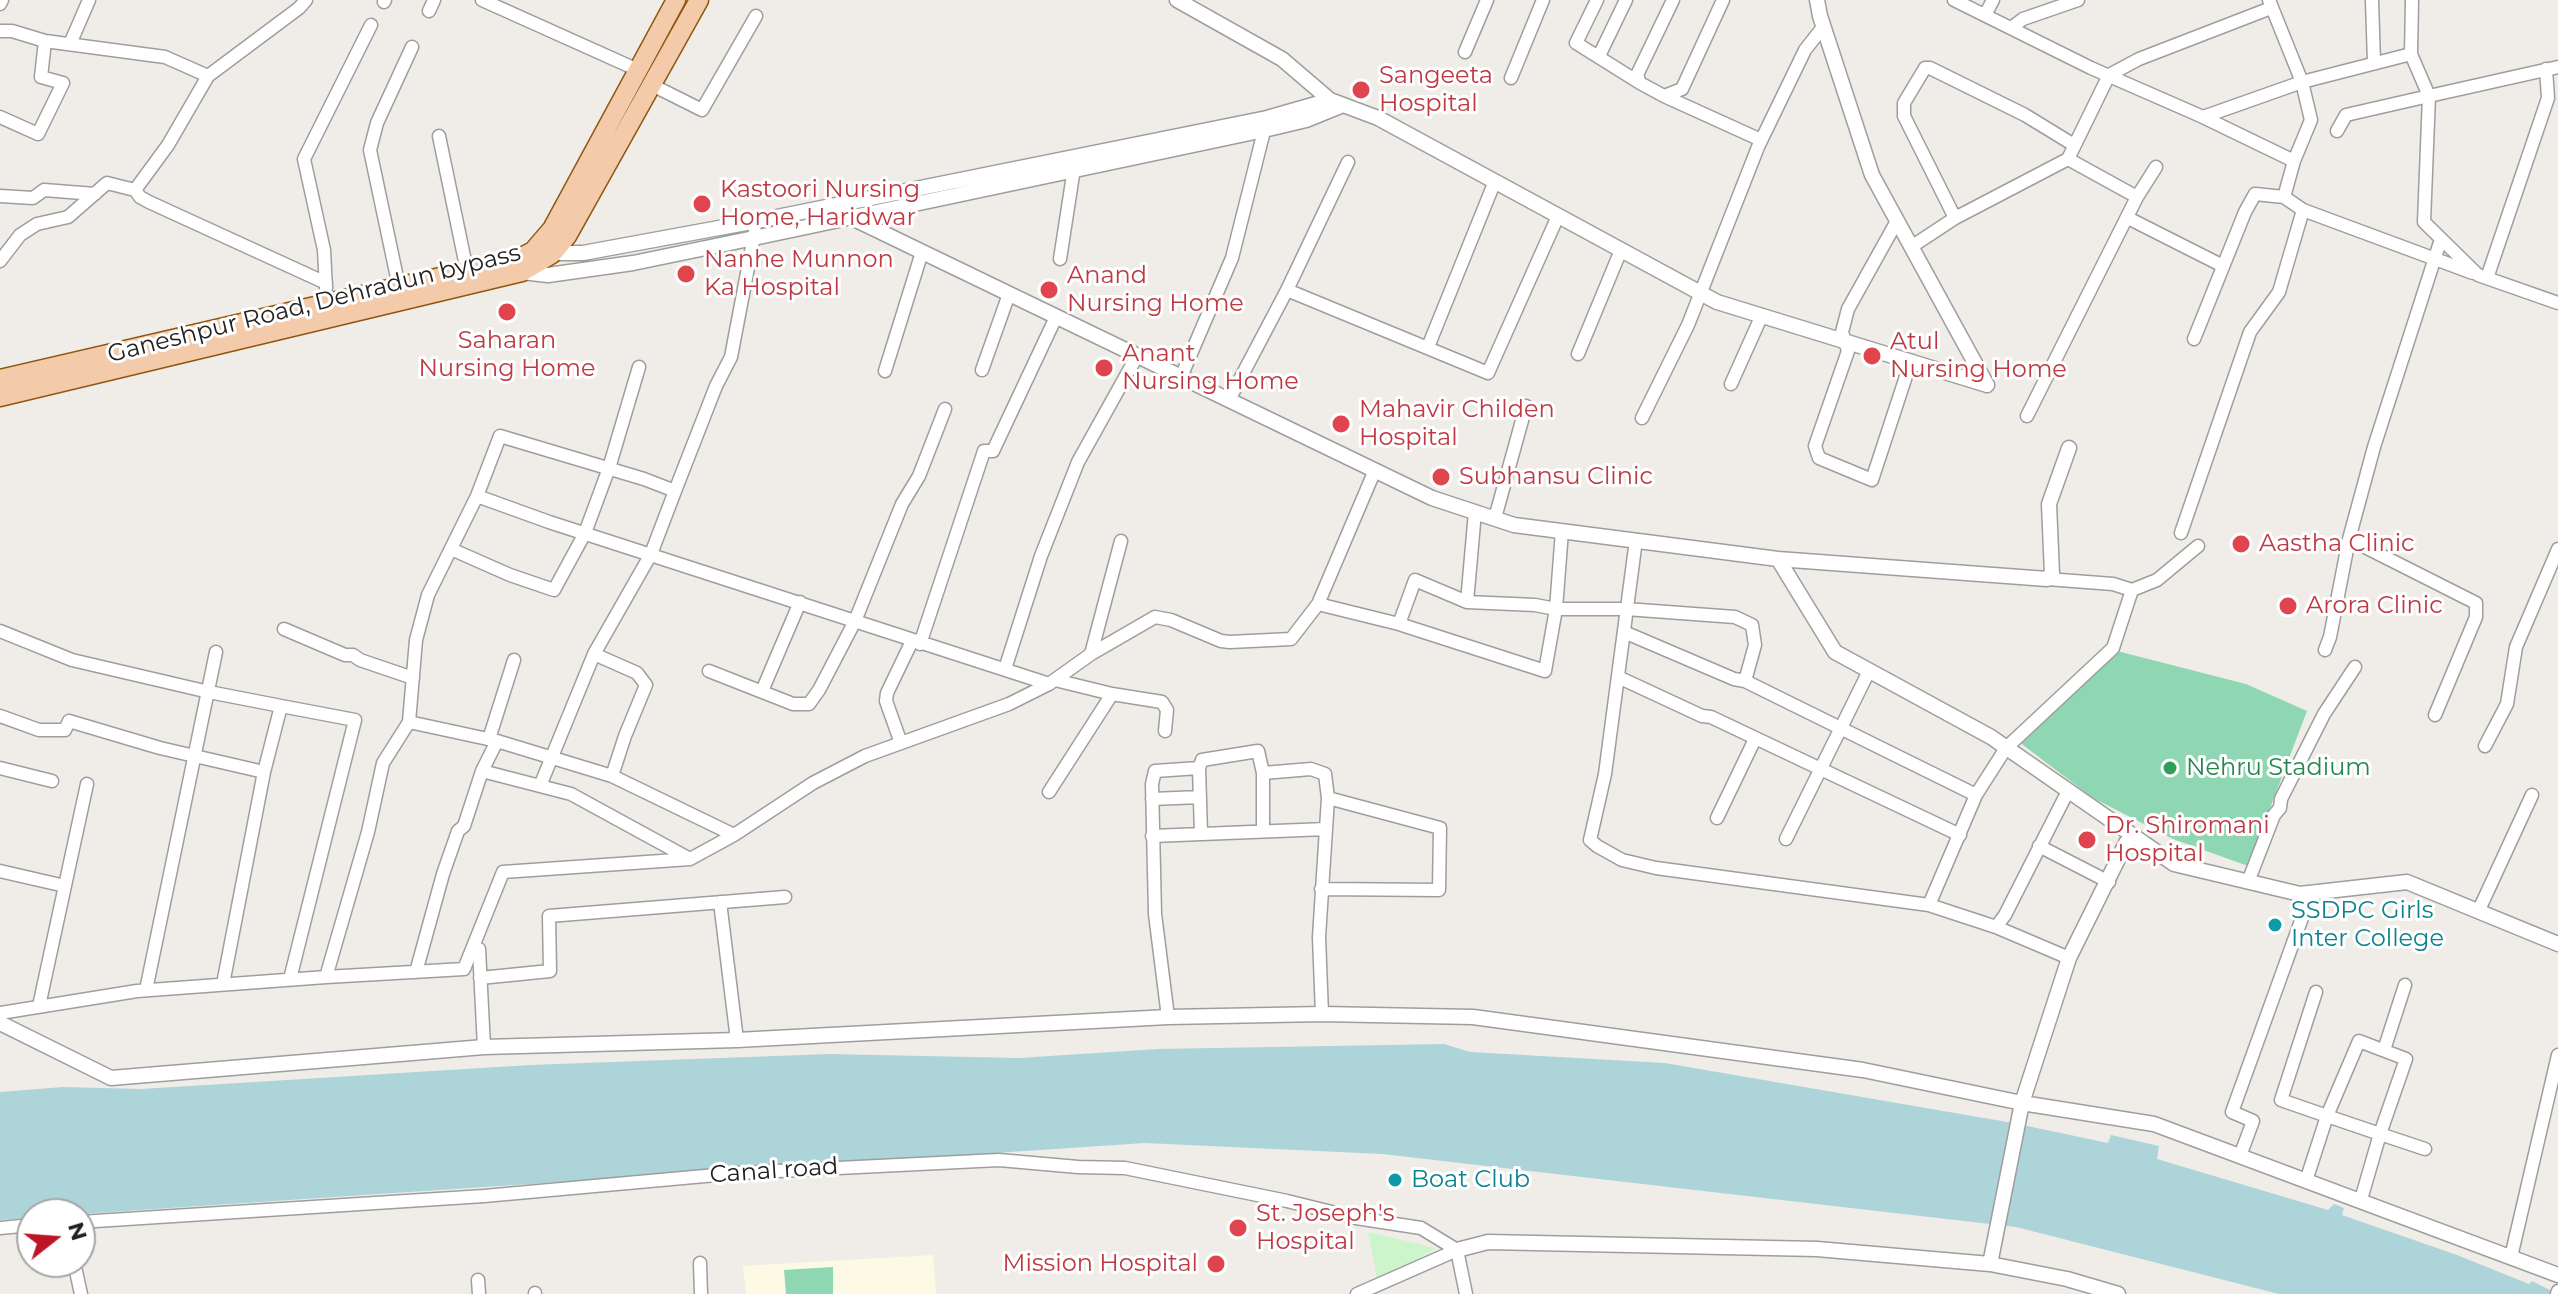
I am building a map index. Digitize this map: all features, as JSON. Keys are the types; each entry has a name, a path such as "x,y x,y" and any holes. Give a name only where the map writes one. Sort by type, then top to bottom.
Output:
{"main road":[{"path":"0,397 522,272 552,254 567,236 699,0"},
{"name":"Ganeshpur Road, Dehradun bypass","path":"0,379 518,259 533,251 552,229 638,70 671,1"}],"street":[{"path":"70,44 89,0"},
{"path":"135,190 168,145 208,76 306,0"},
{"path":"482,0 638,70"},
{"path":"1177,0 1282,59 1336,102 1378,118 1717,302 1987,385 1872,175 1817,0"},
{"path":"1465,52 1487,0"},
{"path":"1511,78 1543,0"},
{"path":"1597,0 1576,43 1664,96 1761,140"},
{"path":"1599,56 1626,0"},
{"path":"1640,83 1637,75 1673,0"},
{"path":"1664,96 1682,89 1723,0"},
{"path":"1954,0 2294,161"},
{"path":"1985,15 1993,0"},
{"path":"2011,28 2023,19 2078,0"},
{"path":"2372,0 2374,63"},
{"path":"2412,0 2411,54 2429,96 2424,222 2482,277"},
{"path":"1911,247 1955,218 2068,159 2109,75 2139,59 2270,4 2302,82 2311,120 2294,161 2284,197"},
{"path":"652,85 702,110 756,16"},
{"path":"327,304 324,250 304,159 371,25"},
{"path":"1642,418 1701,293 1761,140 1805,50 1823,27"},
{"path":"0,31 12,31 45,41 165,57 208,76"},
{"path":"0,117 38,134 63,83 41,77 45,41"},
{"path":"399,287 370,150 377,123 412,47"},
{"path":"2203,117 2302,82 2411,54"},
{"path":"1955,218 1904,116 1904,103 1925,68 2025,115 2074,145"},
{"path":"2337,131 2346,115 2552,68 2548,98 2482,277"},
{"path":"522,272 548,275 633,263 852,218 1074,165 1266,124 1336,102"},
{"path":"1181,377 1232,258 1266,124"},
{"path":"439,136 467,271"},
{"path":"2068,159 2137,197"},
{"path":"1229,400 1287,290 1348,162"},
{"path":"533,251 583,253 843,203 1074,165"},
{"path":"1060,259 1074,165"},
{"path":"2027,416 2137,197 2156,167"},
{"path":"1428,347 1495,181"},
{"path":"0,261 20,235 37,224 68,217 107,183 135,190 149,202 326,283"},
{"path":"0,196 33,198 44,190 95,194"},
{"path":"2194,339 2255,194 2284,197 2303,210 2558,303"},
{"path":"843,203 852,218 1432,498 1514,525 1778,559 2113,584 2132,590 2157,580 2198,546"},
{"path":"2181,533 2250,332 2279,292 2303,210"},
{"path":"1287,290 1488,373 1558,216"},
{"path":"2128,218 2223,266"},
{"path":"540,786 594,654 651,554 716,386 731,357 757,221"},
{"path":"1897,221 1848,309 1842,332 1848,351 1815,446 1819,458 1872,480 1911,361"},
{"path":"2325,650 2349,539 2374,447 2441,239"},
{"path":"1578,354 1621,250"},
{"path":"885,371 922,252"},
{"path":"982,370 1009,294"},
{"path":"1731,384 1762,315"},
{"path":"901,743 886,701 887,693 916,642 984,451 993,451 1056,317"},
{"path":"1005,669 1041,556 1078,462 1137,356"},
{"path":"451,549 554,590 585,533 609,468 639,367"},
{"path":"1495,518 1526,406"},
{"path":"709,671 793,704 809,704 855,621 902,504 919,476 945,409"},
{"path":"326,977 368,832 383,763 409,722 416,640 428,595 477,496 500,436 675,491"},
{"path":"2047,579 2052,574 2049,504 2069,448"},
{"path":"0,1013 146,990 464,969 503,872 690,859 734,835 813,783 865,756 1009,704 1052,682 1091,654 1155,617 1197,629 1221,641 1291,639 1318,604 1375,470"},
{"path":"477,496 1005,669 1052,682 1162,702 1167,710 1165,731"},
{"path":"1467,602 1475,512"},
{"path":"1318,604 1399,624 1545,671 1556,609 1562,531"},
{"path":"2349,539 2476,603 2476,617 2435,715"},
{"path":"1636,540 1605,774 1590,840 1622,860 1656,868 1929,905 1996,927 2069,958"},
{"path":"1091,654 1121,541"},
{"path":"2485,746 2507,704 2516,647 2558,549"},
{"path":"1778,559 1835,652 2006,748 2174,864 2300,894 2407,882 2558,944"},
{"path":"1399,624 1415,580 1467,602 1735,617 1752,625 1755,645 1745,681"},
{"path":"1929,905 1976,795 2006,748 2113,648 2132,590"},
{"path":"762,691 800,602"},
{"path":"284,629 345,655 353,655 413,678"},
{"path":"0,631 72,660 209,692 355,720 290,979"},
{"path":"1624,632 1745,681 1976,795"},
{"path":"146,990 216,652"},
{"path":"594,654 637,673 646,685 612,776"},
{"path":"514,660 489,739 612,776 734,835"},
{"path":"2248,882 2281,799 2324,714 2355,667"},
{"path":"1786,839 1869,671"},
{"path":"1618,677 1960,835"},
{"path":"1049,792 1112,694"},
{"path":"223,984 264,772 281,706"},
{"path":"0,716 39,730 65,730 69,721 264,772"},
{"path":"409,722 497,741"},
{"path":"1717,818 1755,739"},
{"path":"416,972 458,831 464,826 482,771 497,741"},
{"path":"1201,834 1199,768 1202,760 1258,751 1263,773 1263,831"},
{"path":"0,768 52,781"},
{"path":"1168,1017 1155,914 1152,799 1155,771 1199,768"},
{"path":"1263,773 1311,769 1325,774 1328,798 1319,937 1322,1014"},
{"path":"482,771 571,794 690,859"},
{"path":"39,1006 87,784"},
{"path":"1996,927 2068,791"},
{"path":"2478,912 2532,795"},
{"path":"1152,799 1200,797"},
{"path":"1321,889 1439,890 1440,828 1328,798"},
{"path":"1152,836 1326,829"},
{"path":"1990,1264 2022,1103 2069,958 2126,843 2134,836"},
{"path":"2039,846 2109,882"},
{"path":"0,871 65,886"},
{"path":"2240,1156 2253,1121 2232,1112 2311,893"},
{"path":"480,978 550,971 549,916 785,897"},
{"path":"720,902 737,1040"},
{"path":"479,949 484,1047"},
{"path":"2384,1050 2405,985"},
{"path":"2316,992 2281,1100 2425,1149"},
{"path":"0,1023 111,1078 484,1047 737,1040 1168,1017 1322,1014 1473,1017 1863,1070 2022,1103 2154,1124 2558,1275"},
{"path":"2306,1181 2327,1116 2359,1041 2406,1059 2362,1196"},
{"path":"2511,1257 2558,1055"},
{"name":"Canal road","path":"96,1221 484,1196 738,1173 999,1160 1125,1168 1356,1218 1421,1228 1457,1250"},
{"path":"1357,1294 1457,1250 1488,1242 1817,1249 1990,1264 2067,1279 2118,1294"},
{"path":"1457,1250 1466,1294"},
{"path":"700,1263 701,1294"},
{"path":"478,1280 479,1294"}],"shaded area":[{"path":"933,1255 936,1294 746,1294 743,1266"}],"green space":[{"name":"Nehru Stadium","path":"2117,651 2246,684 2307,711 2248,866 2173,839 2093,798 2015,739"},
{"path":"1368,1232 1436,1248 1378,1284"},
{"path":"833,1267 833,1294 786,1294 784,1270"}],"water":[{"path":"1444,1044 1470,1052 1665,1063 2013,1123 2108,1143 2111,1135 2159,1146 2157,1159 2328,1210 2334,1204 2344,1208 2342,1215 2529,1284 2532,1281 2558,1294 2279,1294 2016,1227 1382,1154 1145,1143 96,1213 96,1198 16,1198 16,1219 0,1220 0,1092 63,1087 141,1089 530,1065 829,1054 1019,1058 1158,1049"}],"place":[{"name":"Sangeeta Hospital","path":"1361,90"},
{"name":"Kastoori Nursing Home, Haridwar","path":"702,204"},
{"name":"Nanhe Munnon Ka Hospital","path":"686,274"},
{"name":"Anand Nursing Home","path":"1049,290"},
{"name":"Saharan Nursing Home","path":"507,312"},
{"name":"Atul Nursing Home","path":"1872,356"},
{"name":"Anant Nursing Home","path":"1104,368"},
{"name":"Mahavir Childen Hospital","path":"1341,424"},
{"name":"Subhansu Clinic","path":"1441,477"},
{"name":"Aastha Clinic","path":"2241,544"},
{"name":"Arora Clinic","path":"2288,606"},
{"name":"Nehru Stadium","path":"2170,768"},
{"name":"Dr. Shiromani Hospital","path":"2087,840"},
{"name":"SSDPC Girls Inter College","path":"2275,925"},
{"name":"Boat Club","path":"1395,1180"},
{"name":"St. Joseph's Hospital","path":"1238,1228"},
{"name":"Mission Hospital","path":"1216,1264"}]}
